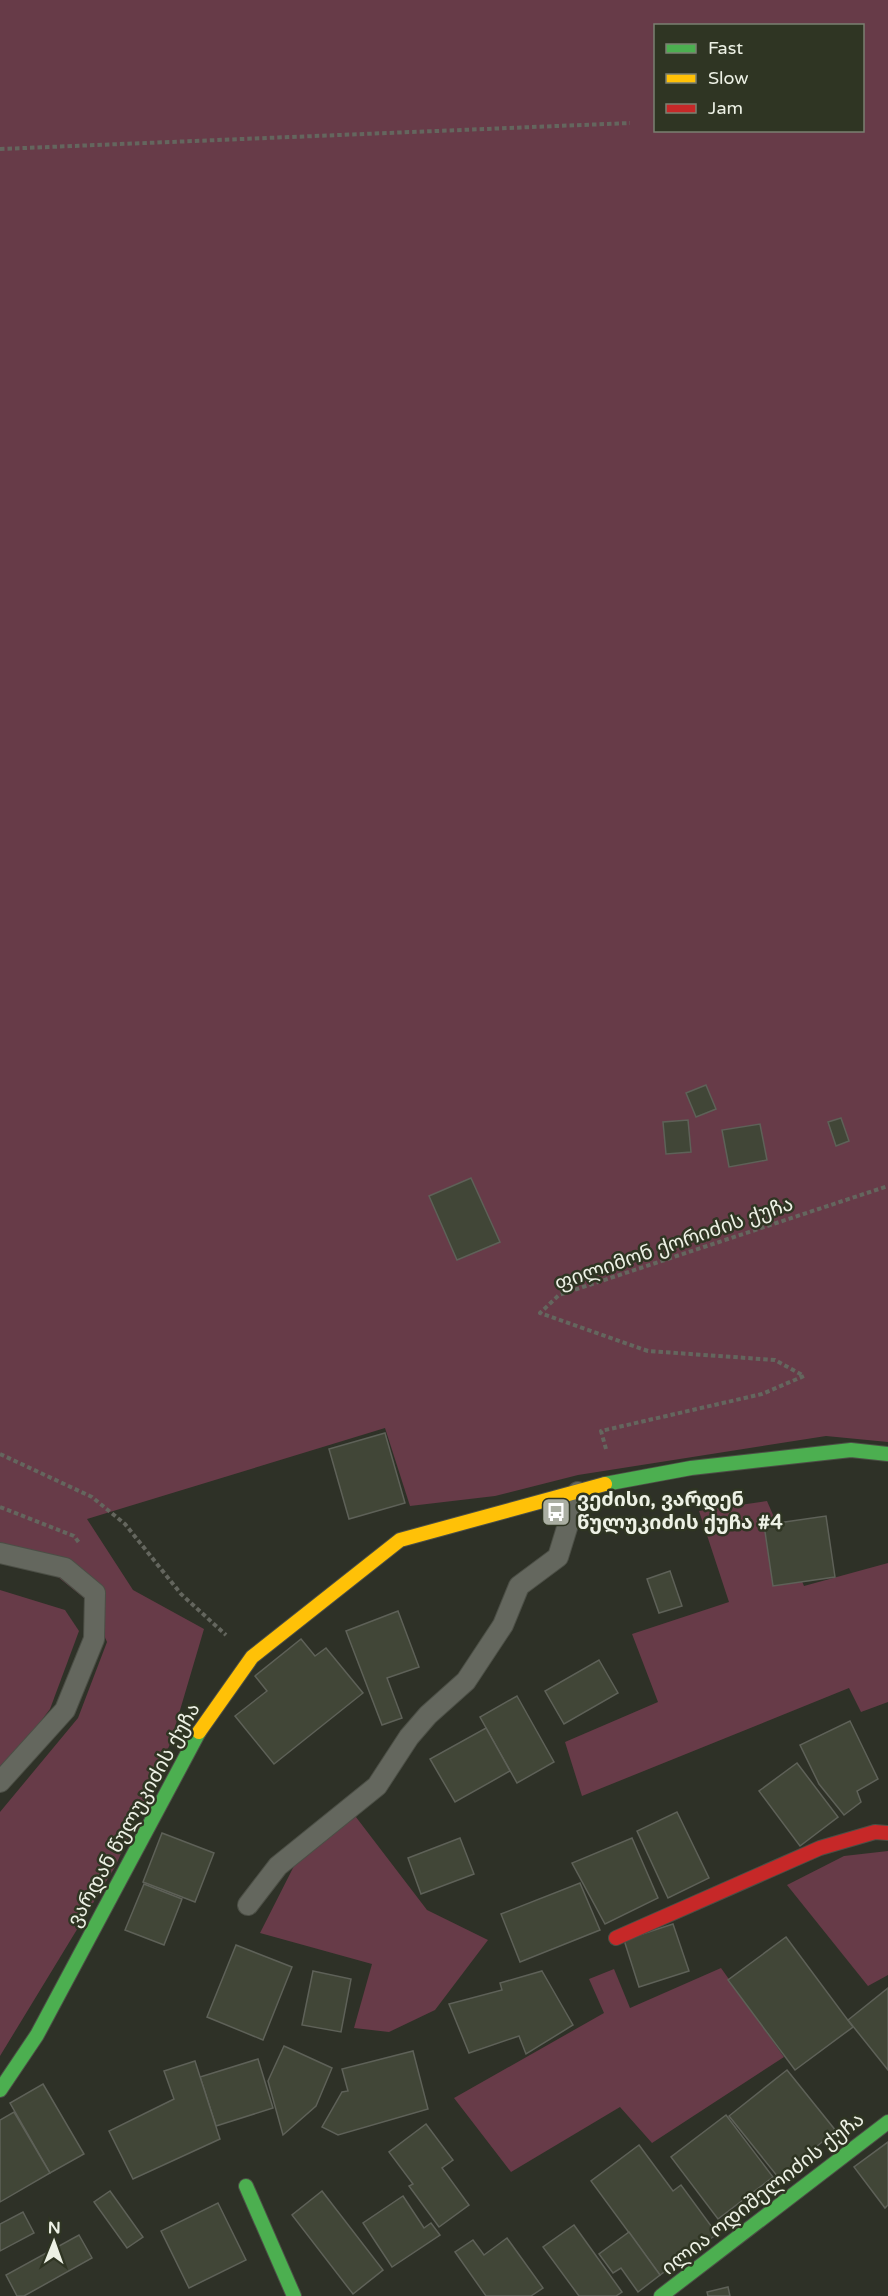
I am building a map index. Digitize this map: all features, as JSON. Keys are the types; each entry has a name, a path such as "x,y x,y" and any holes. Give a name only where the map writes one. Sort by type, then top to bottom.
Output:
{"street":[{"name":"ვარდან წულუკიძის ქუჩა","path":"0,2091 37,2035 184,1756 252,1657 400,1540 614,1482 691,1468 850,1450 888,1454"},
{"path":"616,1938 820,1848 875,1832 888,1833"},
{"name":"ილია ოდიშელიძის ქუჩა","path":"661,2296 888,2122"},
{"path":"246,2186 294,2296"}],"lane":[{"path":"248,1905 278,1866 377,1786 409,1737 435,1708 466,1681 503,1625 519,1586 558,1557 578,1492"},
{"path":"0,1553 65,1568 95,1593 94,1638 65,1710 0,1782"}],"path":[{"path":"0,149 630,123"},
{"name":"ფილიმონ ქორიძის ქუჩა","path":"614,1482 602,1431 762,1394 804,1376 775,1360 648,1351 540,1313 559,1295 888,1186"},
{"path":"0,1454 92,1497 125,1524 182,1594 252,1657"}],"shaded area":[{"path":"0,0 888,0 888,1442 826,1436 578,1475 495,1496 410,1506 385,1428 87,1519 133,1590 204,1629 170,1744 115,1867 0,2056 0,1812 78,1718 107,1642 89,1602 53,1573 0,1555"},
{"path":"767,1501 804,1586 888,1563 888,1702 861,1712 849,1688 582,1796 565,1742 658,1702 632,1634 729,1602 699,1511"},
{"path":"0,1590 65,1610 79,1631 50,1709 0,1775"},
{"path":"346,1804 427,1910 488,1940 435,2010 389,2032 354,2028 372,1964 260,1933 294,1866"},
{"path":"888,1851 888,1975 868,1986 787,1885 844,1856"},
{"path":"721,1968 784,2057 652,2143 620,2107 511,2172 454,2098 604,2013 589,1979 614,1969 630,2008"}],"building":[{"path":"706,1085 716,1109 696,1117 686,1093"},
{"path":"841,1118 849,1141 836,1146 828,1122"},
{"path":"688,1120 691,1152 666,1154 663,1122"},
{"path":"760,1124 767,1160 729,1167 722,1130"},
{"path":"471,1178 500,1242 457,1260 429,1196"},
{"path":"385,1433 405,1503 349,1519 329,1449"},
{"path":"826,1516 835,1577 773,1586 764,1525"},
{"path":"670,1571 682,1606 659,1613 647,1579"},
{"path":"398,1611 419,1667 387,1678 402,1718 382,1725 346,1631"},
{"path":"301,1639 315,1656 326,1648 363,1693 274,1764 235,1716 267,1691 255,1676"},
{"path":"599,1660 618,1693 564,1724 545,1691"},
{"path":"517,1696 554,1762 517,1783 480,1717"},
{"path":"850,1721 878,1779 857,1791 861,1802 844,1815 819,1784 800,1745"},
{"path":"486,1728 510,1771 455,1802 430,1759"},
{"path":"797,1763 838,1817 800,1846 759,1791"},
{"path":"677,1812 709,1878 668,1898 637,1831"},
{"path":"162,1833 214,1853 195,1902 143,1882"},
{"path":"460,1838 474,1874 421,1894 408,1858"},
{"path":"632,1838 658,1898 605,1924 572,1863"},
{"path":"580,1883 600,1930 520,1962 501,1914"},
{"path":"144,1884 182,1899 164,1945 125,1930"},
{"path":"673,1924 689,1971 639,1987 624,1940"},
{"path":"786,1937 853,2027 795,2070 728,1980"},
{"path":"236,1945 292,1967 263,2040 207,2017"},
{"path":"313,1971 351,1979 341,2032 302,2025"},
{"path":"542,1971 573,2025 526,2054 519,2036 469,2053 449,2004 502,1990 500,1983"},
{"path":"888,1988 888,2070 848,2020"},
{"path":"284,2046 332,2068 316,2106 283,2135 268,2081"},
{"path":"413,2051 428,2109 338,2135 322,2127 342,2092 348,2091 342,2069"},
{"path":"258,2059 273,2108 216,2126 200,2077"},
{"path":"195,2061 220,2139 133,2179 109,2131 174,2099 164,2071"},
{"path":"787,2070 836,2131 778,2177 729,2116"},
{"path":"43,2084 84,2154 50,2173 10,2103"},
{"path":"14,2112 50,2173 0,2202 0,2120"},
{"path":"726,2115 773,2177 718,2219 671,2157"},
{"path":"426,2124 453,2160 442,2168 469,2205 439,2227 409,2186 413,2184 389,2152"},
{"path":"888,2142 888,2205 885,2208 854,2167"},
{"path":"639,2145 673,2191 681,2185 717,2234 660,2275 591,2181"},
{"path":"110,2191 143,2237 127,2248 94,2202"},
{"path":"322,2191 383,2270 353,2294 292,2215"},
{"path":"403,2196 424,2228 431,2223 440,2235 392,2267 363,2223"},
{"path":"218,2203 246,2260 189,2288 161,2231"},
{"path":"23,2212 34,2233 0,2251 0,2224"},
{"path":"574,2225 622,2292 616,2296 579,2296 543,2247"},
{"path":"629,2232 660,2275 638,2292 621,2268 613,2273 599,2254"},
{"path":"79,2235 92,2258 24,2296 17,2296 6,2275"},
{"path":"507,2238 543,2288 531,2296 486,2296 455,2252 473,2240 484,2255"},
{"path":"728,2287 730,2296 708,2296 707,2292"}],"traffic: fast":[{"path":"605,1484 691,1468 851,1450 888,1454"},
{"path":"0,2090 37,2035 199,1732"},
{"path":"661,2296 888,2122"},
{"path":"246,2186 294,2296"}],"traffic: slow":[{"path":"199,1732 252,1657 400,1540 605,1484"}],"traffic: jam":[{"path":"616,1938 820,1848 875,1832 888,1833"}],"place":[{"name":"ვეძისი, ვარდენ წულუკიძის ქუჩა #4","path":"556,1512"}]}
